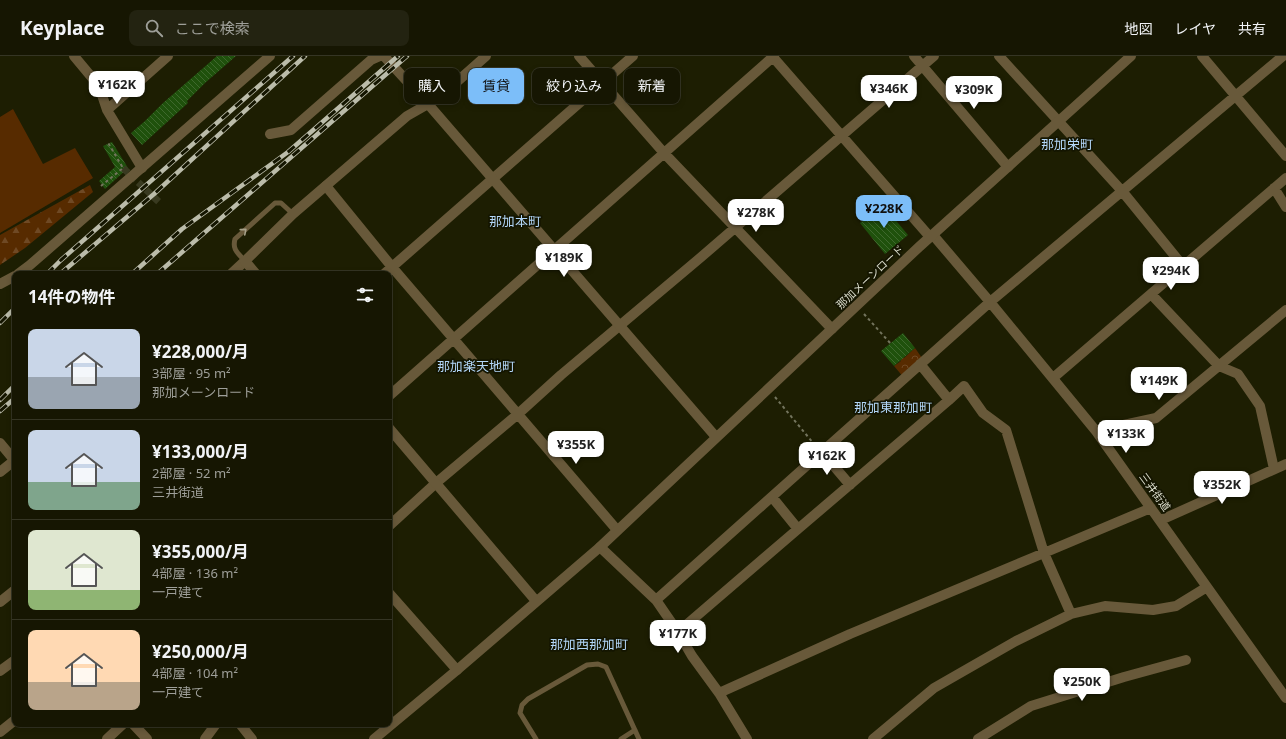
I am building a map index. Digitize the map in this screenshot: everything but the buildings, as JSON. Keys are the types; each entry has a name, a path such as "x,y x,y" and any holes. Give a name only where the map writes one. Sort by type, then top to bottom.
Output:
{"street":[{"path":"74,56 99,86 107,110 142,168"},
{"path":"107,110 168,56"},
{"path":"22,271 270,56"},
{"path":"270,134 291,130 370,60 380,56"},
{"path":"384,56 404,78"},
{"path":"460,80 486,56"},
{"path":"579,56 589,68"},
{"path":"616,71 633,56"},
{"path":"392,393 773,56"},
{"name":"三井街道","path":"773,56 990,302 1096,431 1161,520 1207,588 1286,698"},
{"path":"914,56 1008,167"},
{"path":"392,523 436,483 518,414 561,375 736,228 934,56"},
{"path":"999,56 1122,191 1183,266"},
{"name":"那加メーンロード","path":"457,670 600,547 857,305 1132,56"},
{"path":"1202,56 1286,156"},
{"path":"656,600 990,302 1283,56"},
{"path":"616,99 664,153 832,329"},
{"path":"235,271 293,214 407,116 428,104 716,437"},
{"path":"387,271 578,104"},
{"path":"1053,378 1286,178"},
{"path":"326,186 392,267 617,530"},
{"path":"1274,188 1286,207"},
{"path":"245,261 253,271"},
{"path":"0,284 12,278"},
{"path":"1151,294 1219,366 1238,374 1260,406 1274,469"},
{"path":"1096,431 1156,418 1286,310"},
{"path":"920,364 949,400"},
{"path":"678,632 964,386 983,413 1006,430 1044,554 1071,614"},
{"path":"392,432 536,601"},
{"path":"0,443 12,457"},
{"path":"822,452 850,485"},
{"path":"0,472 12,463"},
{"path":"1161,520 1286,464"},
{"path":"772,497 798,529"},
{"path":"720,693 850,634 1151,508"},
{"path":"600,547 656,600 678,632 692,656 720,693 748,739"},
{"path":"873,739 934,688 1016,641 1071,614 1105,606 1153,610 1176,606 1207,588"},
{"path":"0,602 12,592"},
{"path":"392,596 457,670 392,724"},
{"path":"978,739 1031,706 1124,677 1186,660"},
{"path":"0,671 12,662"},
{"path":"0,732 12,722"},
{"path":"107,739 120,727"},
{"path":"136,727 147,739"},
{"path":"205,739 214,727"},
{"path":"242,727 252,739"},
{"path":"374,739 388,727"}],"lane":[{"path":"245,261 233,245 235,238 275,203 281,203 293,214"},
{"path":"536,739 520,713 522,705 528,698 587,665 598,664 606,667 639,739"},
{"path":"621,739 635,730"}],"path":[{"path":"101,186 123,168 107,141"},
{"path":"857,305 891,344"},
{"path":"768,389 822,452"}],"green space":[{"path":"13,109 43,164 75,148 93,178 0,233 0,117"},
{"path":"90,185 93,192 25,248 0,265 0,235"},
{"path":"891,344 904,358 915,348 924,361 905,379 894,366 901,361 888,347"}],"tunnel":[{"path":"123,168 159,202"}],"railway":[{"path":"50,271 293,56"},
{"path":"64,271 154,194 305,56"},
{"path":"135,271 182,229 288,152 398,56"},
{"path":"160,271 407,56"},
{"path":"0,323 12,311"},
{"path":"0,400 12,388"},
{"path":"0,411 12,401"}],"district":[{"name":"那加栄町","path":"1067,144"},
{"name":"那加本町","path":"515,221"},
{"name":"那加楽天地町","path":"476,366"},
{"name":"那加東那加町","path":"893,407"},
{"name":"那加西那加町","path":"589,644"}]}
